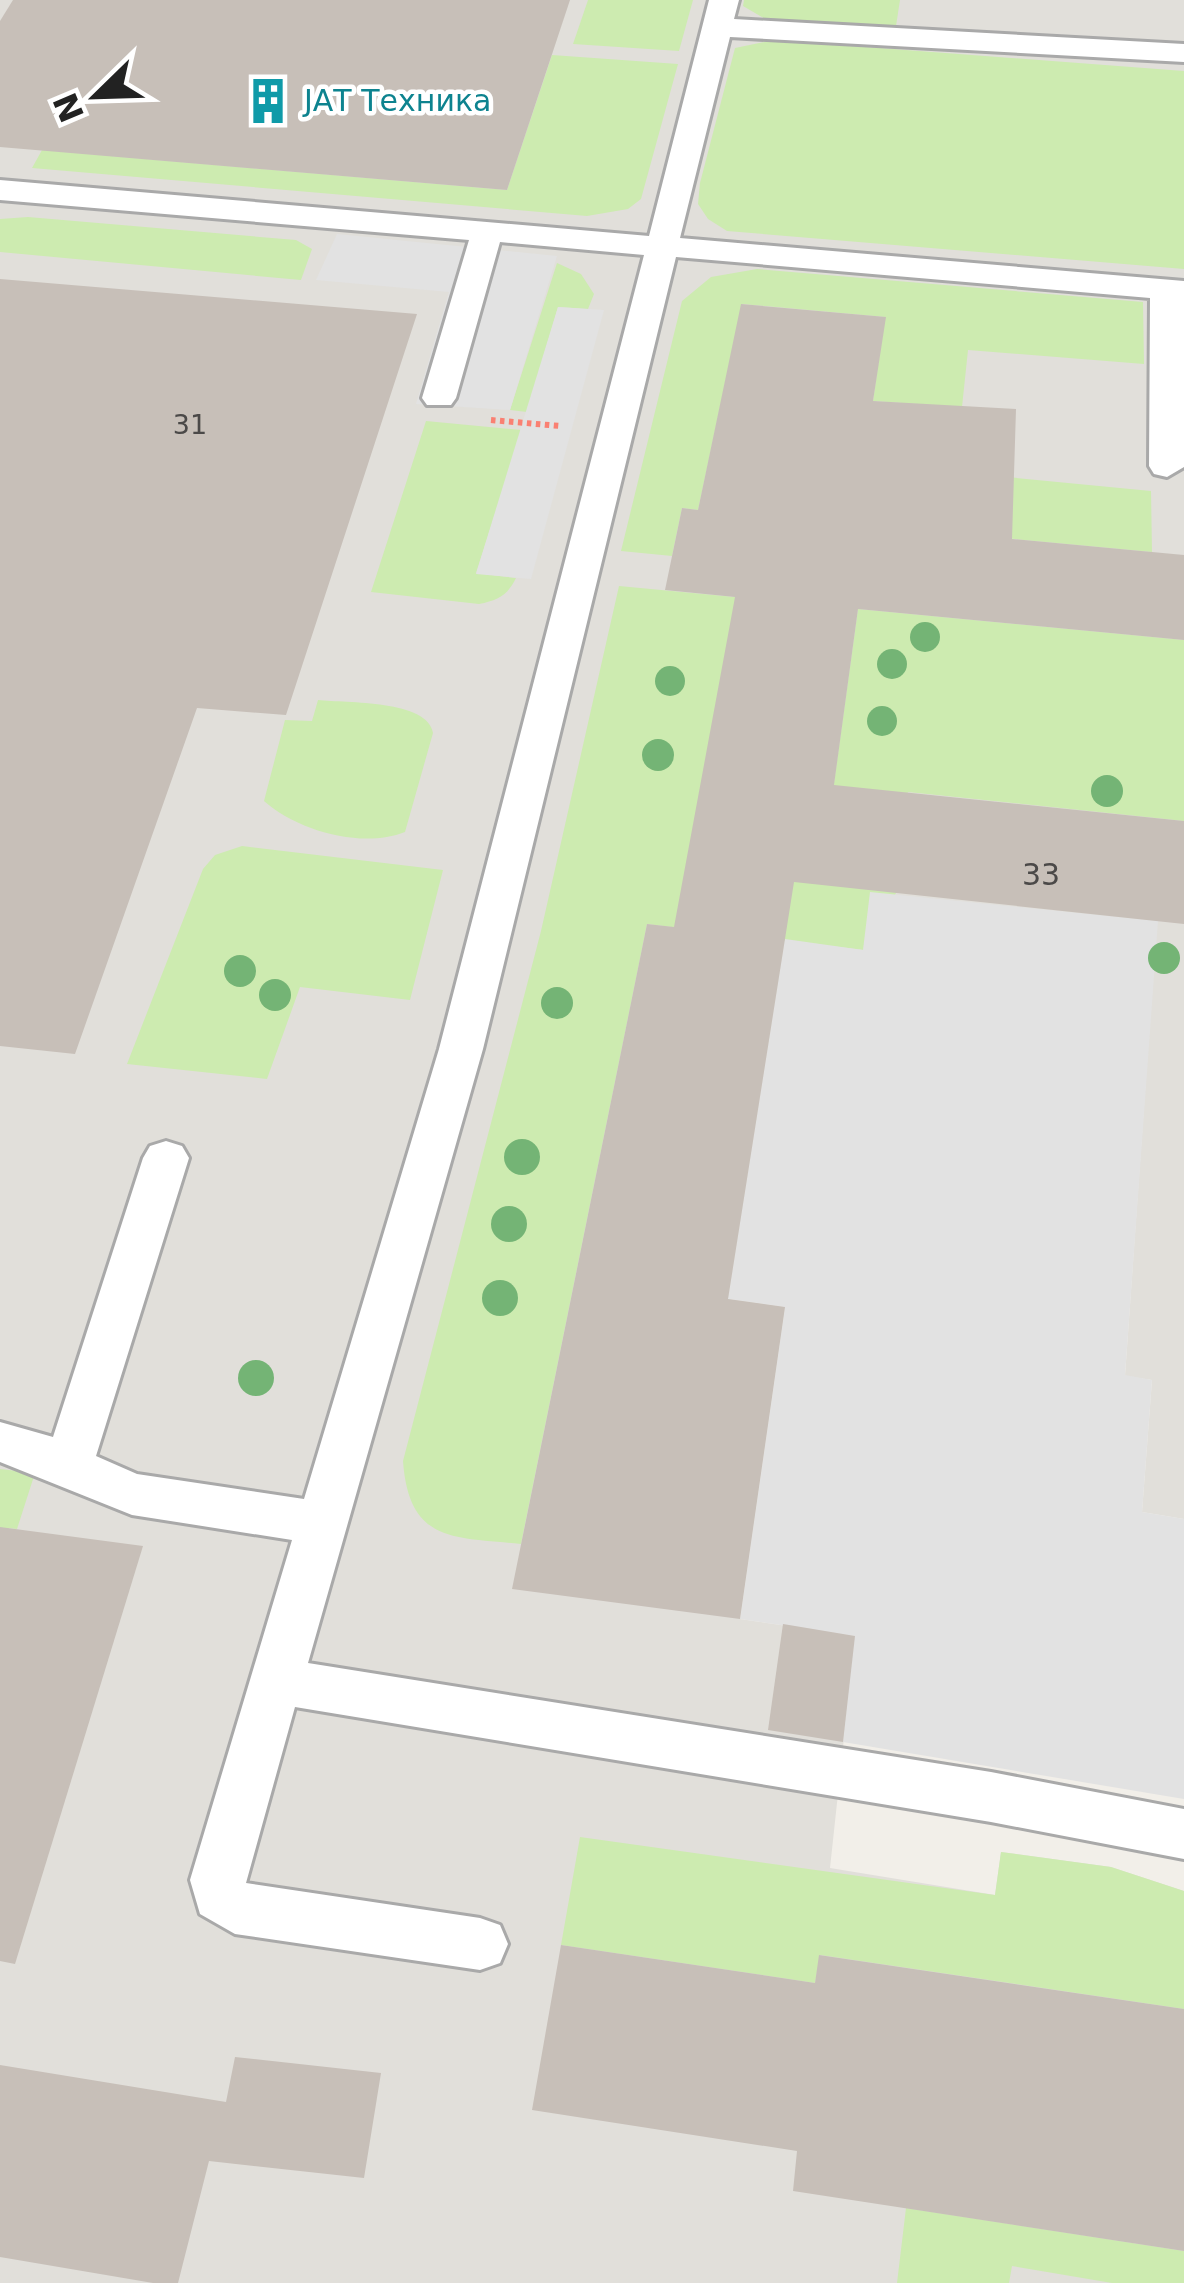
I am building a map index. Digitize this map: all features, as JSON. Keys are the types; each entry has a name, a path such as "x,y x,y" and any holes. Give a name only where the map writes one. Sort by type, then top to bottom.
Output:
{"lane":[{"path":"480,1944 235,1908 220,1896 218,1880 461,1049 720,14 1184,53"},
{"path":"0,190 1176,290 1167,466"},
{"path":"439,398 487,233"},
{"path":"68,1468 166,1158"},
{"path":"0,1442 28,1448 132,1495 323,1523"},
{"path":"278,1681 991,1797 1184,1834"}],"path":[{"path":"479,419 615,432"}],"shaded area":[{"path":"0,0 1184,0 1184,1519 1142,1512 1152,1380 1125,1376 1157,921 729,1299 785,1307 740,1619 855,1636 830,1868 995,1895 1001,1852 1111,1867 1184,1891 1184,2283 0,2283"},
{"path":"337,234 557,256 510,410 416,404 449,292 316,280"},
{"path":"558,307 604,310 531,579 476,574"},
{"path":"870,892 1158,921 1125,1375 1152,1380 1142,1512 1184,1519 1184,1799 843,1742 854,1636 740,1619 785,1307 728,1299 785,939 863,950"}],"green space":[{"path":"588,0 693,0 679,51 573,44"},
{"path":"744,0 900,0 896,26 767,20 743,6"},
{"path":"774,40 1184,71 1184,269 727,231 708,219 698,204 700,183 735,48"},
{"path":"552,55 678,64 641,199 628,209 587,216 32,168 42,150 507,190"},
{"path":"28,217 296,240 312,249 301,280 0,252 0,219"},
{"path":"557,263 581,274 594,294 588,309 558,307 527,412 510,410"},
{"path":"757,269 1143,302 1144,364 968,350 962,407 873,401 885,317 742,304 698,510 682,508 672,556 621,551 682,301 711,277"},
{"path":"426,421 522,430 476,573 516,578 492,601 479,604 371,592"},
{"path":"863,463 1151,491 1152,552 855,524"},
{"path":"619,586 735,597 825,848 858,609 1184,640 1184,821 908,792 896,893 864,950 647,924 521,1544 475,1540 439,1531 425,1521 414,1508 403,1461 541,931"},
{"path":"318,700 384,705 428,722 433,733 405,832 370,839 331,834 294,821 264,801 285,720 312,721"},
{"path":"242,846 443,870 410,1000 300,987 267,1079 127,1064 203,869 215,855"},
{"path":"0,1469 35,1473 17,1529 9,1528 0,1553"},
{"path":"580,1837 995,1895 1001,1852 1111,1867 1184,1891 1184,2009 820,1955 815,1983 561,1945"},
{"path":"906,2208 1184,2251 1184,2283 1112,2283 1012,2266 1009,2283 897,2283"}],"building":[{"name":"ЈАТ Техника","path":"13,0 570,0 507,190 0,147 0,21"},
{"path":"0,279 417,314 286,715 197,708 75,1054 0,1046"},
{"path":"741,304 886,317 873,401 1016,409 1012,539 1184,555 1184,640 858,609 834,785 1184,821 1184,924 794,882 728,1299 785,1307 740,1619 512,1589 647,924 674,927 735,597 665,590 682,508 698,510"},
{"path":"0,1527 143,1546 15,1964 0,1961"},
{"path":"783,1624 855,1636 843,1742 768,1730"},
{"path":"561,1945 815,1983 819,1955 1184,2009 1184,2251 793,2191 797,2151 532,2110"},
{"path":"235,2057 381,2073 364,2178 209,2161 178,2283 153,2283 0,2257 0,2065 226,2102"}],"place":[{"name":"ЈАТ Техника","path":"268,101"}]}
